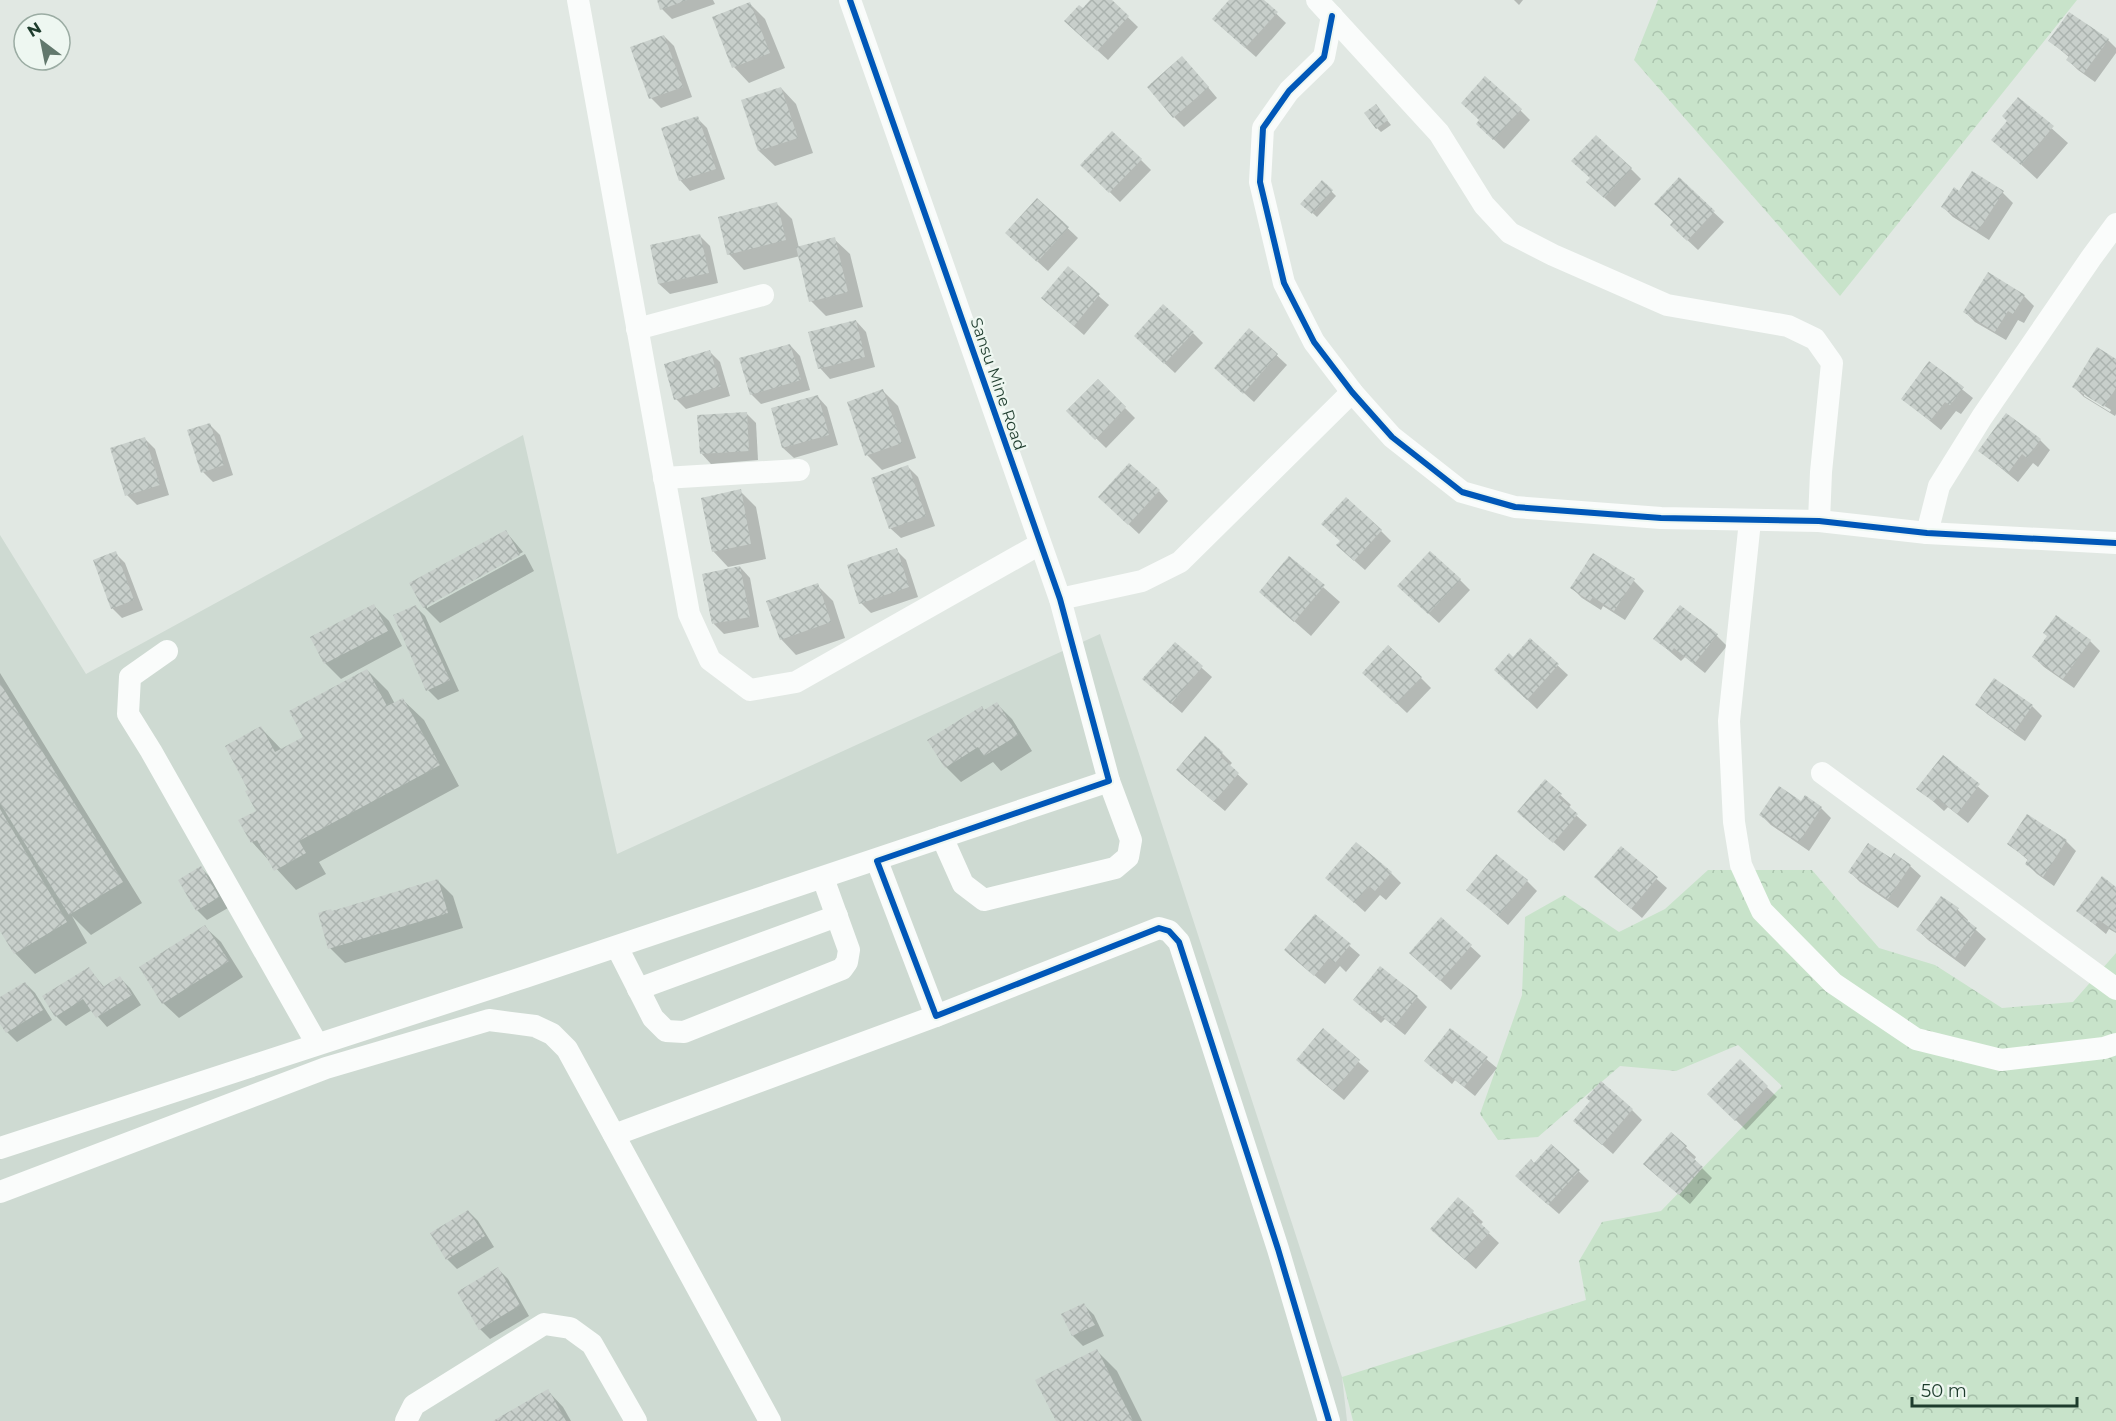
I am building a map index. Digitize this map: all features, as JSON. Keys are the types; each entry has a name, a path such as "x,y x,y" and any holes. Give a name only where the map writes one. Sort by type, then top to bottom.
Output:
{"street":[{"path":"578,0 689,614 710,660 750,690 796,682 1040,544"},
{"name":"Sansu Mine Road","path":"850,0 1060,599 1109,781 1131,840 1128,857 1115,868 984,900 963,884 942,837"},
{"path":"1324,8 1324,57 1289,91 1263,128 1260,182 1284,283 1314,342 1352,392 1392,437 1461,492 1515,507 1661,518 1819,521 1927,533 2116,543"},
{"path":"1324,8 1439,133 1484,206 1510,233 1553,255 1667,305 1788,326 1815,339 1832,363 1821,472 1819,521"},
{"path":"1927,533 1939,486 1982,417 2116,224"},
{"path":"637,328 764,295"},
{"path":"1060,599 1142,581 1180,562 1352,392"},
{"path":"664,478 799,470"},
{"path":"1750,521 1729,721 1734,822 1741,865 1762,910 1833,983 1916,1039 2001,1060 2104,1048 2116,1044"},
{"path":"167,651 130,677 128,714 157,761 317,1044"},
{"path":"1822,772 2116,988"},
{"path":"0,1148 877,861 1109,781"},
{"path":"877,861 936,1016"},
{"path":"617,947 653,1018 666,1030 684,1032 842,969 847,962 849,950 823,878"},
{"path":"638,989 837,916"},
{"path":"614,1135 936,1016 1159,928 1169,931 1179,942 1278,1249 1329,1421"},
{"path":"0,1192 326,1068 489,1020 535,1026 552,1034 567,1049 770,1421"},
{"path":"406,1421 414,1405 544,1324 570,1328 592,1344 636,1421"}],"shaded area":[{"path":"523,435 617,854 1100,634 1342,1377 1347,1421 0,1421 0,535 86,674"}],"green space":[{"path":"1658,0 2077,0 1840,296 1634,60"},
{"path":"1708,870 1812,870 1879,948 1935,965 2002,1008 2073,1002 2116,953 2116,1421 1353,1421 1342,1377 1586,1300 1579,1261 1602,1222 1661,1211 1782,1086 1738,1045 1676,1071 1620,1066 1538,1137 1498,1140 1480,1114 1522,995 1525,917 1564,895 1619,932 1665,909"}],"building":[{"path":"657,0 687,0 660,10"},
{"path":"1090,0 1112,0 1129,16 1097,51 1064,21 1079,5 1083,8"},
{"path":"1229,0 1264,0 1278,12 1245,48 1212,19"},
{"path":"750,2 770,53 732,68 712,17"},
{"path":"2069,12 2109,39 2084,73 2066,60 2069,56 2048,41"},
{"path":"664,35 683,87 649,99 630,47"},
{"path":"1182,56 1209,87 1173,118 1147,87"},
{"path":"1485,76 1522,109 1493,140 1476,124 1479,120 1461,103"},
{"path":"781,87 798,138 758,151 741,100"},
{"path":"2018,97 2054,126 2021,165 1991,140 2007,121 2002,116"},
{"path":"1376,104 1388,120 1376,129 1364,113"},
{"path":"698,116 716,169 679,181 661,128"},
{"path":"1112,131 1142,159 1109,193 1080,165"},
{"path":"1596,135 1632,168 1604,198 1586,182 1590,178 1571,161"},
{"path":"1972,171 2004,191 1978,231 1941,207 1954,187 1959,191"},
{"path":"1679,177 1715,211 1687,241 1670,225 1673,221 1654,204"},
{"path":"1322,180 1333,190 1312,214 1300,204"},
{"path":"1037,198 1069,227 1037,262 1005,233"},
{"path":"777,202 786,240 727,255 718,217"},
{"path":"700,234 709,273 658,284 650,245"},
{"path":"835,237 848,292 809,302 796,247"},
{"path":"1068,266 1100,294 1074,326 1041,298"},
{"path":"1988,272 2025,295 2013,314 2008,311 1995,332 1963,312"},
{"path":"1163,304 1194,332 1164,364 1134,336"},
{"path":"856,320 865,357 818,369 808,332"},
{"path":"1249,328 1278,354 1243,394 1214,368"},
{"path":"790,344 801,380 750,395 739,358"},
{"path":"2097,347 2116,359 2116,388 2104,407 2072,387"},
{"path":"710,350 721,386 674,400 664,364"},
{"path":"1929,361 1964,387 1950,405 1945,402 1930,421 1901,399"},
{"path":"1098,379 1126,407 1095,440 1066,411"},
{"path":"883,389 902,443 865,456 847,402"},
{"path":"818,395 829,435 782,448 771,408"},
{"path":"747,412 749,451 700,454 697,415"},
{"path":"2006,413 2041,439 2027,458 2022,454 2008,473 1978,451"},
{"path":"210,423 224,465 201,473 187,430"},
{"path":"145,437 160,485 125,496 110,448"},
{"path":"1129,463 1160,490 1128,525 1098,497"},
{"path":"908,465 926,516 889,529 871,478"},
{"path":"741,489 751,544 712,552 701,498"},
{"path":"1346,497 1382,530 1354,561 1336,545 1340,541 1321,524"},
{"path":"506,530 520,555 423,608 409,583"},
{"path":"897,548 909,587 859,604 847,565"},
{"path":"116,551 134,600 111,609 93,560"},
{"path":"1430,551 1461,579 1428,614 1397,586"},
{"path":"1593,553 1635,579 1614,611 1593,597 1590,601 1570,588"},
{"path":"1289,556 1325,585 1294,622 1259,592"},
{"path":"740,566 750,617 712,624 702,574"},
{"path":"818,583 831,622 780,640 766,601"},
{"path":"374,604 388,631 324,664 310,637"},
{"path":"416,605 450,680 426,691 393,615"},
{"path":"1680,605 1718,634 1694,664 1674,648 1671,652 1653,639"},
{"path":"2056,615 2091,640 2063,679 2032,657 2047,636 2043,633"},
{"path":"1530,638 1559,664 1527,700 1494,670 1509,653 1513,657"},
{"path":"1175,642 1203,666 1171,704 1142,679"},
{"path":"1388,645 1422,677 1396,704 1362,673"},
{"path":"367,669 387,706 403,698 440,765 299,841 306,853 274,871 257,840 251,843 238,820 256,811 245,791 248,790 225,746 261,726 275,752 303,737 289,711"},
{"path":"1994,678 2033,705 2014,732 1975,705"},
{"path":"0,683 123,882 69,915 0,803"},
{"path":"997,702 1018,735 984,756 978,747 945,768 927,740 982,706 984,710"},
{"path":"1205,736 1223,752 1220,756 1239,773 1214,802 1176,770"},
{"path":"1943,755 1980,784 1957,814 1937,798 1934,802 1916,789"},
{"path":"1545,779 1562,794 1558,797 1578,814 1553,843 1517,812"},
{"path":"1779,786 1801,801 1805,795 1822,807 1799,842 1759,815"},
{"path":"0,809 67,922 14,954 0,931"},
{"path":"2027,814 2067,840 2043,877 2025,864 2028,859 2007,844"},
{"path":"1356,842 1392,872 1375,891 1369,886 1354,903 1325,878"},
{"path":"1868,843 1891,858 1894,853 1911,865 1888,899 1848,872"},
{"path":"1621,846 1658,877 1631,909 1594,877"},
{"path":"1496,854 1528,880 1498,916 1466,890"},
{"path":"201,866 219,897 196,911 178,880"},
{"path":"2102,876 2116,887 2116,932 2099,920 2095,925 2076,911"},
{"path":"438,879 448,913 328,949 318,913 331,909 332,911"},
{"path":"1941,896 1959,908 1956,912 1977,928 1955,958 1916,930"},
{"path":"1315,914 1351,944 1335,963 1329,958 1314,976 1284,950"},
{"path":"1441,917 1472,945 1440,981 1409,953"},
{"path":"205,925 229,961 162,1004 139,967"},
{"path":"1380,966 1418,996 1394,1026 1374,1010 1370,1014 1353,1000"},
{"path":"89,967 103,987 120,976 132,995 96,1018 83,999 55,1017 42,996"},
{"path":"25,982 43,1010 6,1033 0,1024 0,997"},
{"path":"1323,1028 1360,1060 1334,1091 1296,1060"},
{"path":"1450,1028 1488,1057 1464,1087 1444,1071 1441,1075 1424,1061"},
{"path":"1740,1059 1768,1086 1735,1121 1707,1094"},
{"path":"1601,1081 1633,1109 1602,1145 1573,1121 1590,1101 1586,1098"},
{"path":"1671,1132 1687,1146 1684,1150 1703,1167 1679,1195 1643,1164"},
{"path":"1551,1144 1580,1170 1548,1205 1515,1176 1531,1159 1534,1163"},
{"path":"1458,1197 1474,1211 1471,1215 1490,1232 1465,1260 1430,1229"},
{"path":"468,1210 485,1236 446,1260 430,1233"},
{"path":"498,1267 520,1305 479,1330 457,1292"},
{"path":"1084,1303 1095,1325 1072,1336 1061,1314"},
{"path":"1097,1349 1133,1421 1056,1421 1035,1380"},
{"path":"548,1389 566,1421 493,1421"}],"cycle path":[{"path":"850,0 1060,599 1109,781 877,861 936,1016 1159,928 1169,931 1179,942 1278,1249 1329,1421"},
{"path":"1332,16 1324,57 1289,91 1263,128 1260,182 1284,283 1314,342 1352,392 1392,437 1462,492 1515,507 1661,518 1819,521 1927,533 2116,543"}]}
